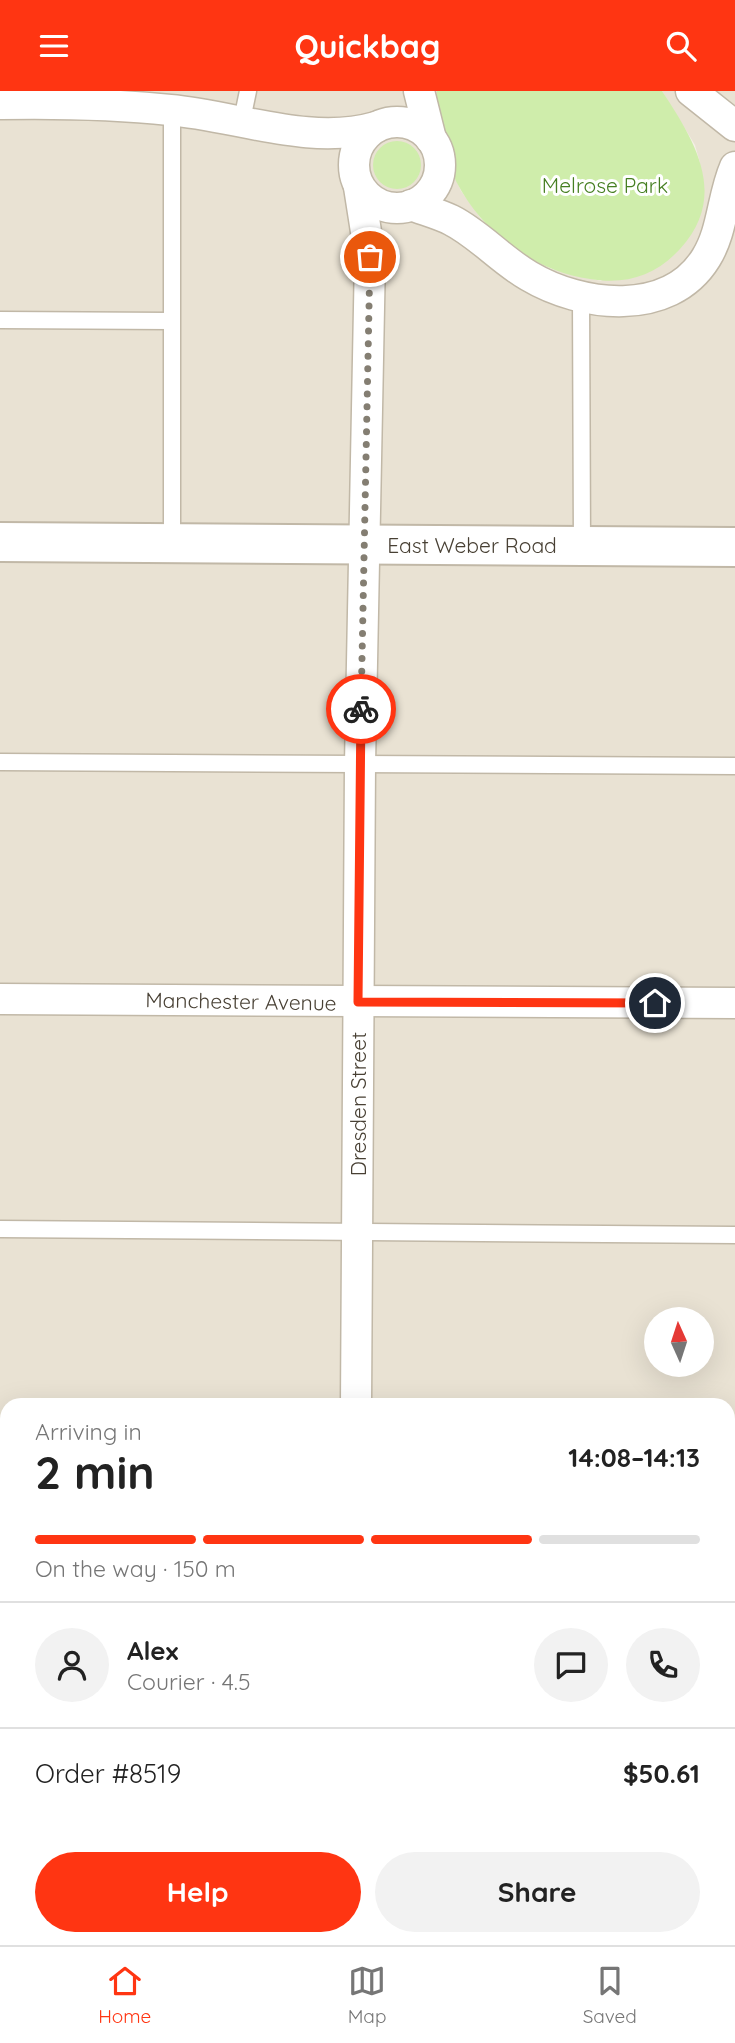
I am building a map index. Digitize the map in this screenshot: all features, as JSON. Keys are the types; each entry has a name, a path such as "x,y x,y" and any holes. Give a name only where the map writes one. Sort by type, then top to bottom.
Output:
{"street":[{"path":"356,177 359,143 419,91 452,220"},
{"path":"691,91 735,126"},
{"path":"0,104 78,97 172,110 245,105 311,133 342,153 375,202 452,220 530,277 581,297 616,303 644,300 677,287 705,260 716,238 735,167"},
{"path":"311,133 359,132 384,124 414,125 436,152 432,190 404,207"},
{"name":"Dresden Street","path":"356,177 370,257 360,764 362,837 358,1002 356,1398"},
{"name":"Dresden Street","path":"370,257 404,207"},
{"name":"East Weber Road","path":"0,542 735,547"},
{"name":"Manchester Avenue","path":"0,999 735,1003"}],"lane":[{"path":"172,110 172,543"},
{"path":"581,297 582,546"},
{"path":"0,320 170,321"},
{"path":"0,762 735,766"},
{"path":"0,1229 735,1235"}],"shaded area":[{"path":"0,91 437,91 448,162 461,191 487,227 551,269 601,281 700,163 695,145 662,91 735,91 735,1398 0,1398"}],"green space":[{"name":"Melrose Park","path":"437,91 662,91 686,129 702,169 705,189 695,229 680,249 660,266 628,279 590,279 558,271 528,257 501,238 478,214 459,187 446,157 438,125"},
{"path":"397,141 414,148 421,165 414,182 397,189 380,182 373,165 380,148"}],"way so far":[{"path":"361,709 365,380 370,257"}],"route":[{"path":"361,709 362,837 358,1002 655,1003"}]}
